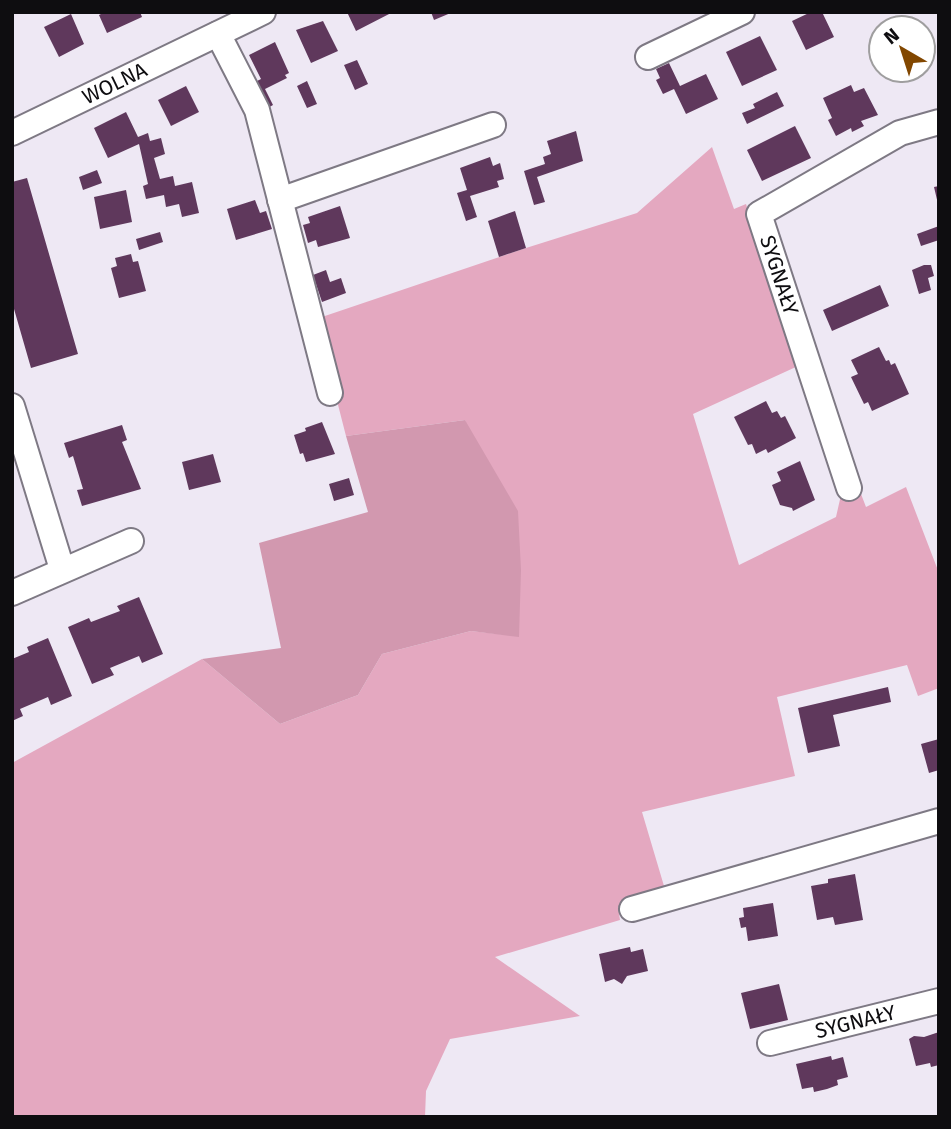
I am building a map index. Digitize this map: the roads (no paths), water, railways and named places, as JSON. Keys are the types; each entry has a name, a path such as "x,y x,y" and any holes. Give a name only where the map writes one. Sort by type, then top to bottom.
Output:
{"street":[{"name":"WOLNA","path":"12,133 262,12"},
{"path":"648,57 742,12"},
{"path":"218,34 257,110 330,393"},
{"name":"SYGNAŁY","path":"849,488 759,214 900,133 939,122"},
{"path":"280,201 493,125"},
{"path":"12,406 62,569"},
{"path":"12,593 131,541"},
{"path":"632,909 939,821"},
{"name":"SYGNAŁY","path":"770,1043 939,1002"}]}
